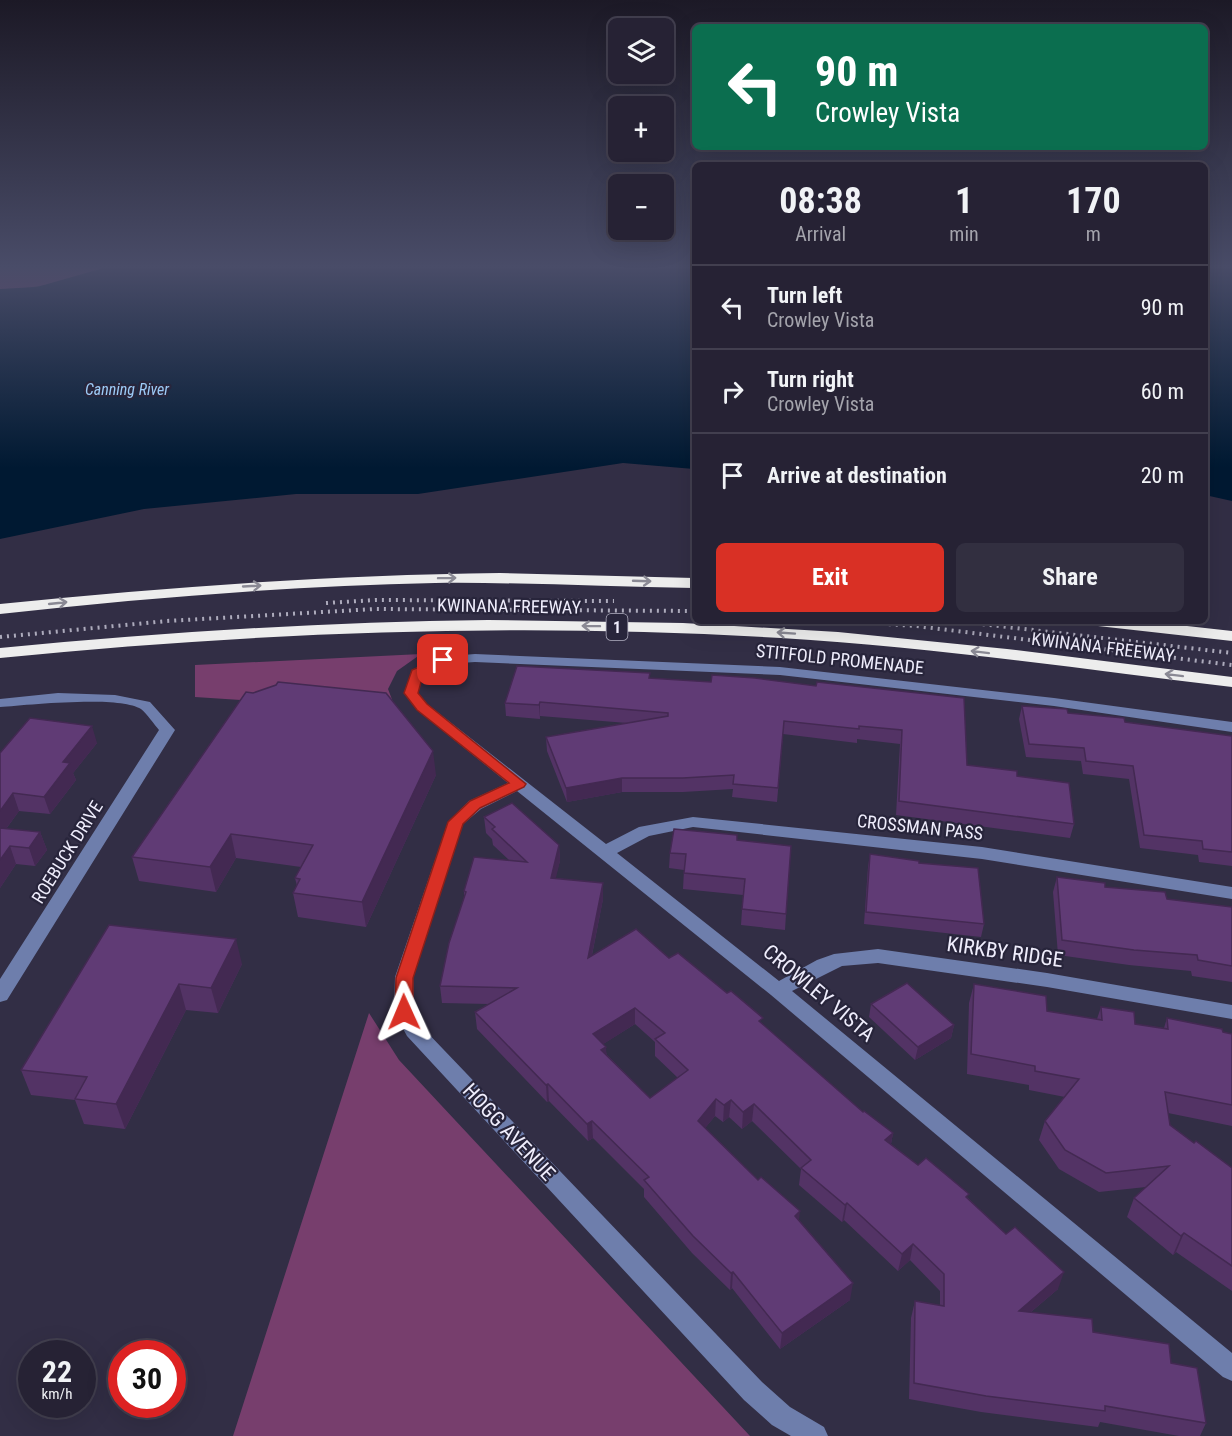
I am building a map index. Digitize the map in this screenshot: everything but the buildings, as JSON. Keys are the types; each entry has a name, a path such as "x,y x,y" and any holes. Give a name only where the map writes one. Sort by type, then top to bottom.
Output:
{"highway":[{"name":"KWINANA FREEWAY","path":"0,609 175,591 393,579 532,578 692,583"},
{"name":"KWINANA FREEWAY","path":"0,653 163,637 369,626 504,624 644,627 784,633 916,644 1232,682"},
{"name":"KWINANA FREEWAY","path":"1125,624 1232,636"}],"street":[{"name":"STITFOLD PROMENADE","path":"443,660 475,658 780,670 1054,702 1232,727"},
{"name":"CROWLEY VISTA","path":"443,660 417,673 411,693 422,707 607,851 778,990 1232,1369"},
{"name":"ROEBUCK DRIVE","path":"0,703 58,697 115,699 145,705 167,730 0,995"},
{"name":"HOGG AVENUE","path":"519,784 475,805 456,822 404,978 404,1012 414,1031 753,1391 781,1416 815,1436"},
{"name":"CROSSMAN PASS","path":"607,851 645,831 693,822 982,853 1232,893"},
{"name":"KIRKBY RIDGE","path":"778,990 824,965 841,959 878,956 1047,980 1232,1012"}],"shaded area":[{"path":"421,654 397,671 388,689 396,710 195,697 195,665"},
{"path":"369,1013 399,1060 750,1436 233,1436"}],"water":[{"name":"Canning River","path":"0,334 692,334 692,469 623,463 418,494 296,494 144,509 0,539"},
{"path":"1208,334 1232,334 1232,501 1208,496"}],"railway":[{"path":"326,603 376,600 614,601"},
{"path":"0,637 167,621 375,609 692,611"},
{"path":"886,624 1232,665"},
{"path":"981,624 1232,653"}],"route":[{"path":"404,1012 402,1002 404,978 456,822 475,805 519,784 422,707 411,693 417,673 443,660"}]}
